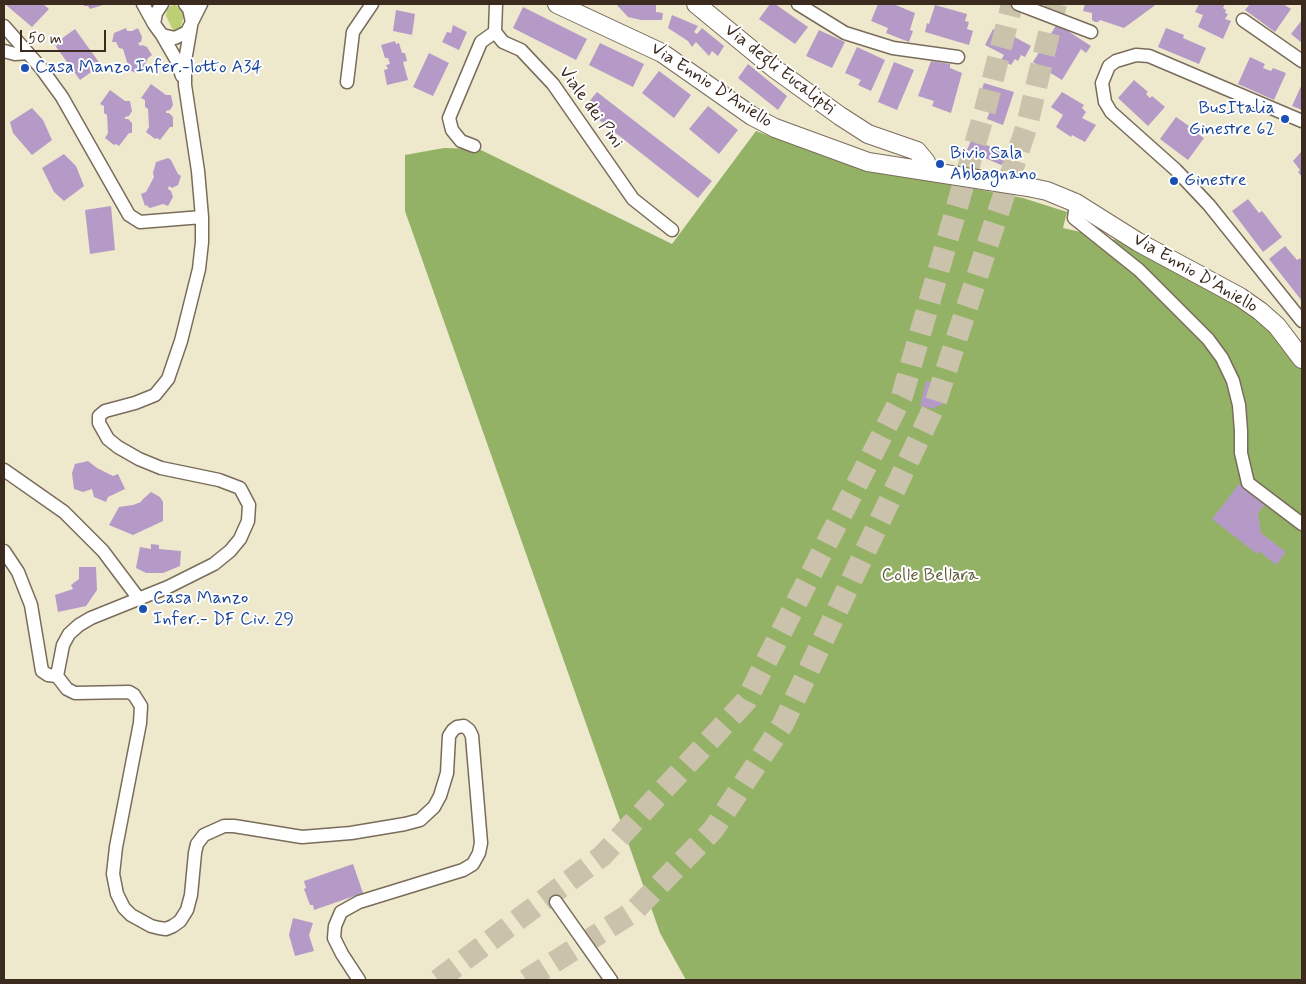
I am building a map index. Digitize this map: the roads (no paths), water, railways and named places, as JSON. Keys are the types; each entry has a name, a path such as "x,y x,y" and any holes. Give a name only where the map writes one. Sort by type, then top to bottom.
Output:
{"street":[{"path":"142,4 177,61 185,85"},
{"path":"154,24 156,13 162,4"},
{"path":"185,4 189,9 192,24"},
{"path":"201,4 192,24 185,61 185,85 198,171 202,217 199,269 181,341 168,379 155,394 135,403 105,411 99,416 99,423 108,439 139,459 161,468 228,483 240,488 249,506 248,521 240,539 230,551 214,564 168,587 91,618 69,634 63,645 57,676 67,690 76,693 129,692 134,695 142,706 116,847 113,874 117,894 124,908 151,926 159,928 166,928 180,922 187,910 191,894 197,844 204,835 224,826 234,826 302,837 351,833 420,820 434,808 440,796 447,772 449,736 452,730 464,726 469,730 472,736 481,843 479,854 473,864 463,870 359,902 341,912 335,926 334,938 359,980"},
{"path":"347,82 353,32 372,4"},
{"path":"474,146 461,141 452,130 446,118 481,42 495,32 496,4"},
{"name":"Via Ennio D'Aniello","path":"557,4 662,53 752,116 775,128 868,162 1047,191 1076,203 1138,242 1240,297 1277,326 1302,359"},
{"name":"Via degli Eucalipti","path":"696,4 775,69 840,116 868,134 917,151 926,162 928,171"},
{"path":"798,4 845,32 893,48 958,56"},
{"path":"1018,4 1091,32"},
{"path":"1243,20 1302,61"},
{"path":"162,35 168,38 181,36 192,24"},
{"path":"4,26 28,53 62,97 129,215 140,222 202,217"},
{"name":"Viale dei Pini","path":"495,32 503,42 521,50 553,84 633,199 672,230"},
{"path":"4,51 16,54 28,53"},
{"path":"1302,121 1150,56 1136,56 1116,61 1109,66 1102,83 1105,102 1111,112 1176,170 1209,205 1302,321"},
{"name":"Via Ennio D'Aniello","path":"1076,203 1074,218 1139,270 1213,345 1234,381 1239,405 1241,453 1248,483 1302,524"},
{"path":"4,470 64,512 104,552 139,599"},
{"path":"4,551 18,572 31,605 42,671 48,675 57,676"},
{"path":"556,902 611,980"}],"tunnel":[{"path":"438,980 602,856 746,701 902,396 985,110 1012,4"},
{"path":"526,980 633,912 713,830 783,724 934,407 1027,125 1056,4"}],"place":[{"name":"Casa Manzo Infer.-lotto A34","path":"25,68"},
{"name":"BusItalia Ginestre 62","path":"1285,119"},
{"name":"Bivio Sala Abbagnano","path":"940,164"},
{"name":"Ginestre","path":"1174,181"},
{"name":"Casa Manzo Infer.- DF Civ. 29","path":"143,609"}],"park label":[{"name":"Colle Bellara","path":"930,576"}]}
